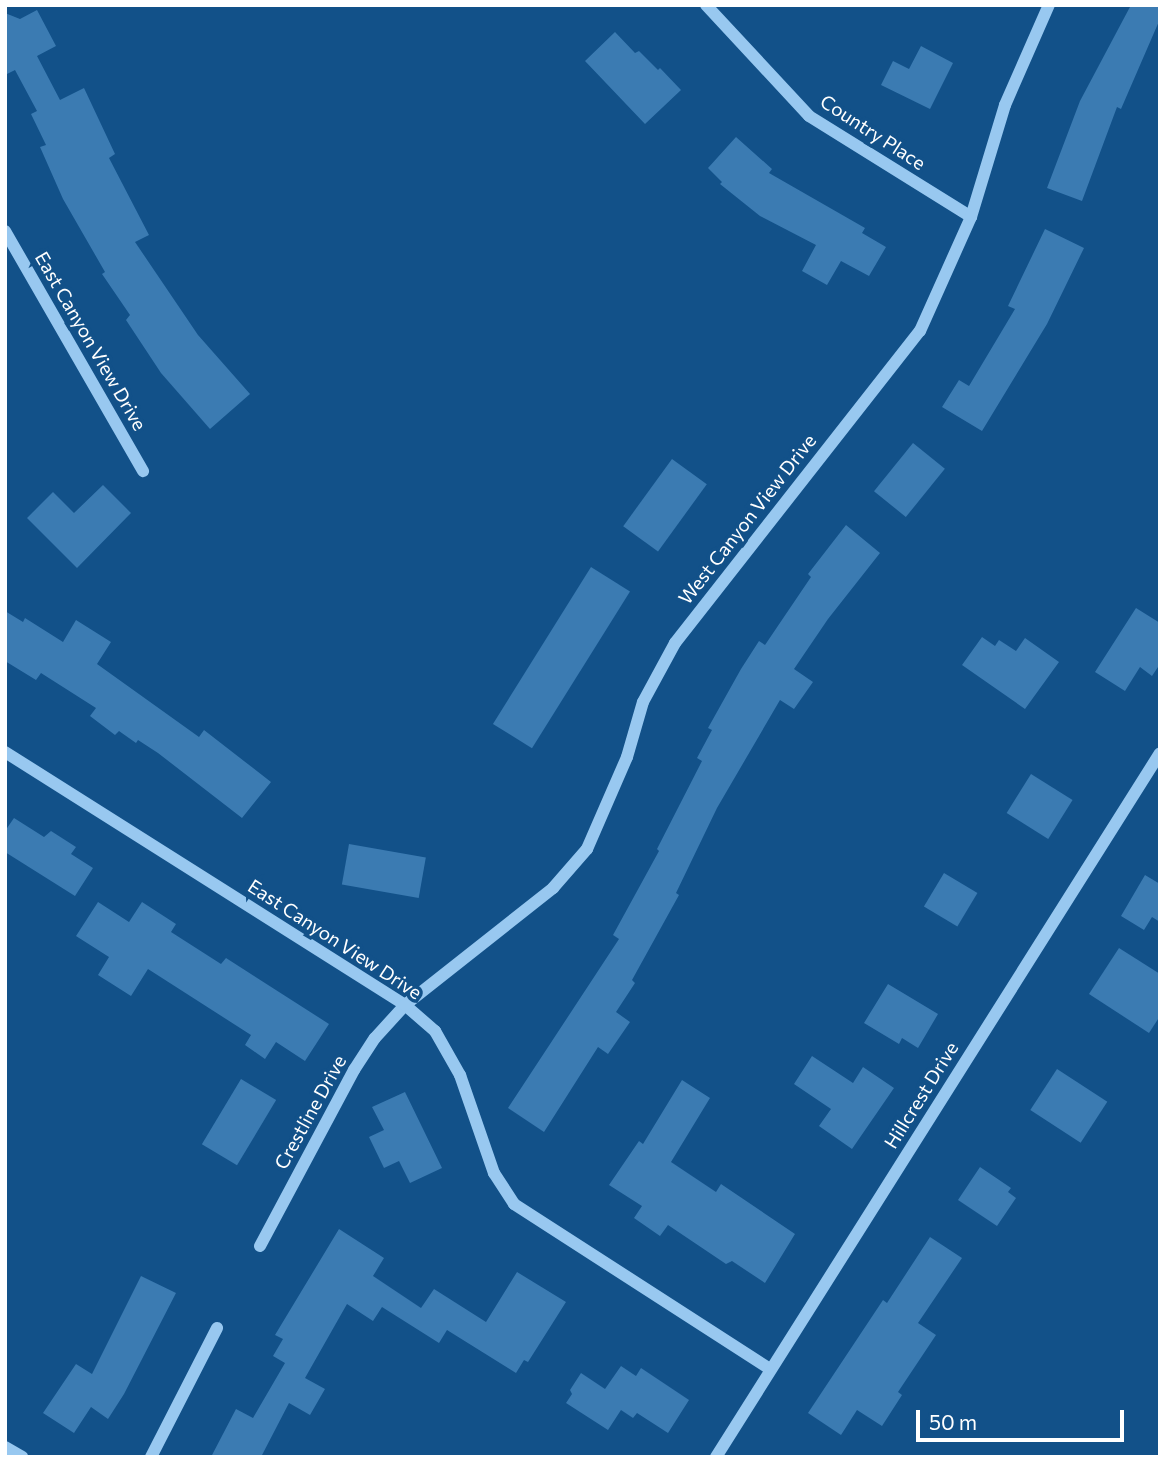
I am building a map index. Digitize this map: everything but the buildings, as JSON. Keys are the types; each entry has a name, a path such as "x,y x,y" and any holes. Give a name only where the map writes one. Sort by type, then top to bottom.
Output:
{"street":[{"name":"Country Place","path":"706,5 809,116 971,217"},
{"name":"West Canyon View Drive","path":"405,1005 553,888 587,849 627,757 643,702 675,642 920,331 971,217 1006,105 1049,5"},
{"name":"East Canyon View Drive","path":"5,231 143,471"},
{"name":"East Canyon View Drive","path":"5,752 405,1005 435,1031 460,1075 494,1173 514,1204 770,1369"},
{"name":"Hillcrest Drive","path":"716,1457 1160,753"},
{"name":"Crestline Drive","path":"260,1246 354,1070 375,1038 405,1005"},
{"path":"150,1457 217,1328"},
{"path":"5,1447 22,1457"}]}
